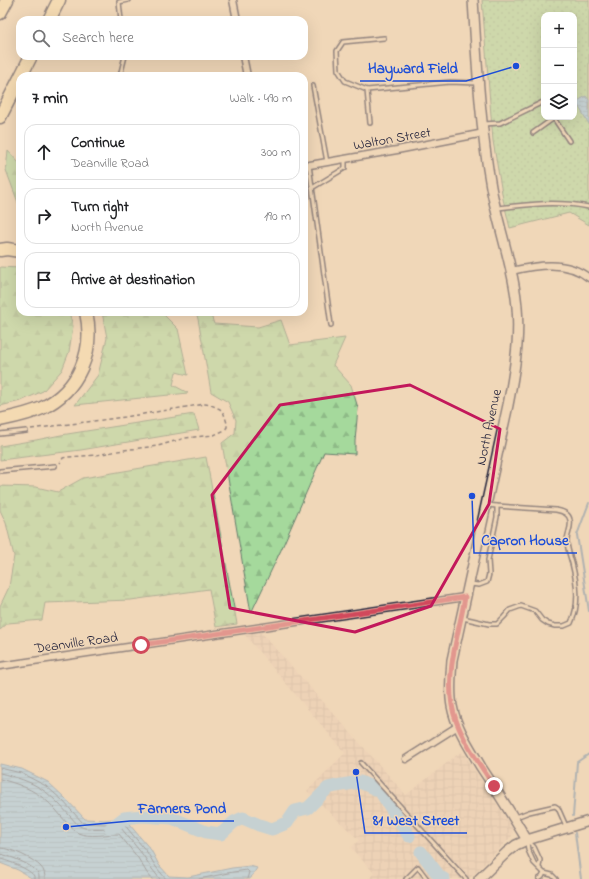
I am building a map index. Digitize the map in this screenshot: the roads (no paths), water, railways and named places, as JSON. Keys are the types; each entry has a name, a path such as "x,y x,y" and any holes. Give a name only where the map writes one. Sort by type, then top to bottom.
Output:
{"highway":[{"path":"0,14 7,0"},
{"path":"51,16 59,0"},
{"path":"23,72 29,60"},
{"path":"0,118 16,85"},
{"path":"0,250 16,250"},
{"path":"0,420 42,408 57,399 71,385 81,368 88,350 89,330 87,316"}],"main road":[{"name":"North Avenue","path":"473,0 483,129 491,187 514,285 518,315 518,344 515,371 452,660 450,686 452,707 458,726 473,754 514,818 526,840"},
{"path":"479,879 516,845 526,840 589,821"}],"street":[{"path":"233,0 236,16"},
{"path":"244,60 246,72"},
{"name":"Walton Street","path":"308,166 483,129"},
{"path":"511,271 532,266 553,265 569,267 589,278"},
{"name":"Deanville Road","path":"0,666 465,597"},
{"path":"406,759 458,726"}],"lane":[{"path":"121,16 119,2 128,0"},
{"path":"384,38 343,42 337,51 338,70 345,81 367,90 450,82 479,84"},
{"path":"121,72 124,60"},
{"path":"313,86 327,162"},
{"path":"367,90 370,123"},
{"path":"483,129 500,123 541,103"},
{"path":"532,132 550,120"},
{"path":"554,120 569,140"},
{"path":"312,188 345,168 345,159"},
{"path":"308,173 312,188 331,325"},
{"path":"496,208 537,204 573,204 589,207"},
{"path":"0,434 26,431"},
{"path":"0,471 55,466"},
{"path":"461,618 489,624 497,624 510,610 521,606 535,611 542,620 555,626 564,626 571,623 574,616 577,588 567,542 571,526 570,519 567,514 556,510 486,504"},
{"path":"468,584 479,585 487,582 489,574 488,560 497,517 497,506"},
{"path":"361,763 466,879"},
{"path":"514,818 529,812 555,806 558,808 567,828"},
{"path":"526,840 528,850 534,863 540,867 544,873 552,875 556,879"},
{"path":"526,840 534,847 540,860 540,867"},
{"path":"406,879 418,867 427,879"},
{"path":"539,879 544,873"}],"water":[{"path":"586,96 589,100 589,124 577,104 577,101"},
{"path":"0,764 22,769 48,782 85,819 104,820 124,818 151,850 159,865 169,876 188,877 232,868 250,866 257,868 250,879 33,879 18,870 0,863"}],"waterway":[{"path":"589,503 577,535 589,611"},
{"path":"573,816 577,762 589,754"},
{"path":"111,828 124,818 142,816 172,818 206,832 221,834 234,822 243,818 272,829 287,823 295,811 308,808 328,788 360,782 380,791 409,836"},
{"path":"575,833 581,879"},
{"path":"421,852 440,877 444,879"}],"place":[{"name":"Hayward Field","path":"516,66"},
{"name":"Capron House","path":"472,496"},
{"name":"81 West Street","path":"356,772"},
{"name":"Farmers Pond","path":"66,827"}]}
